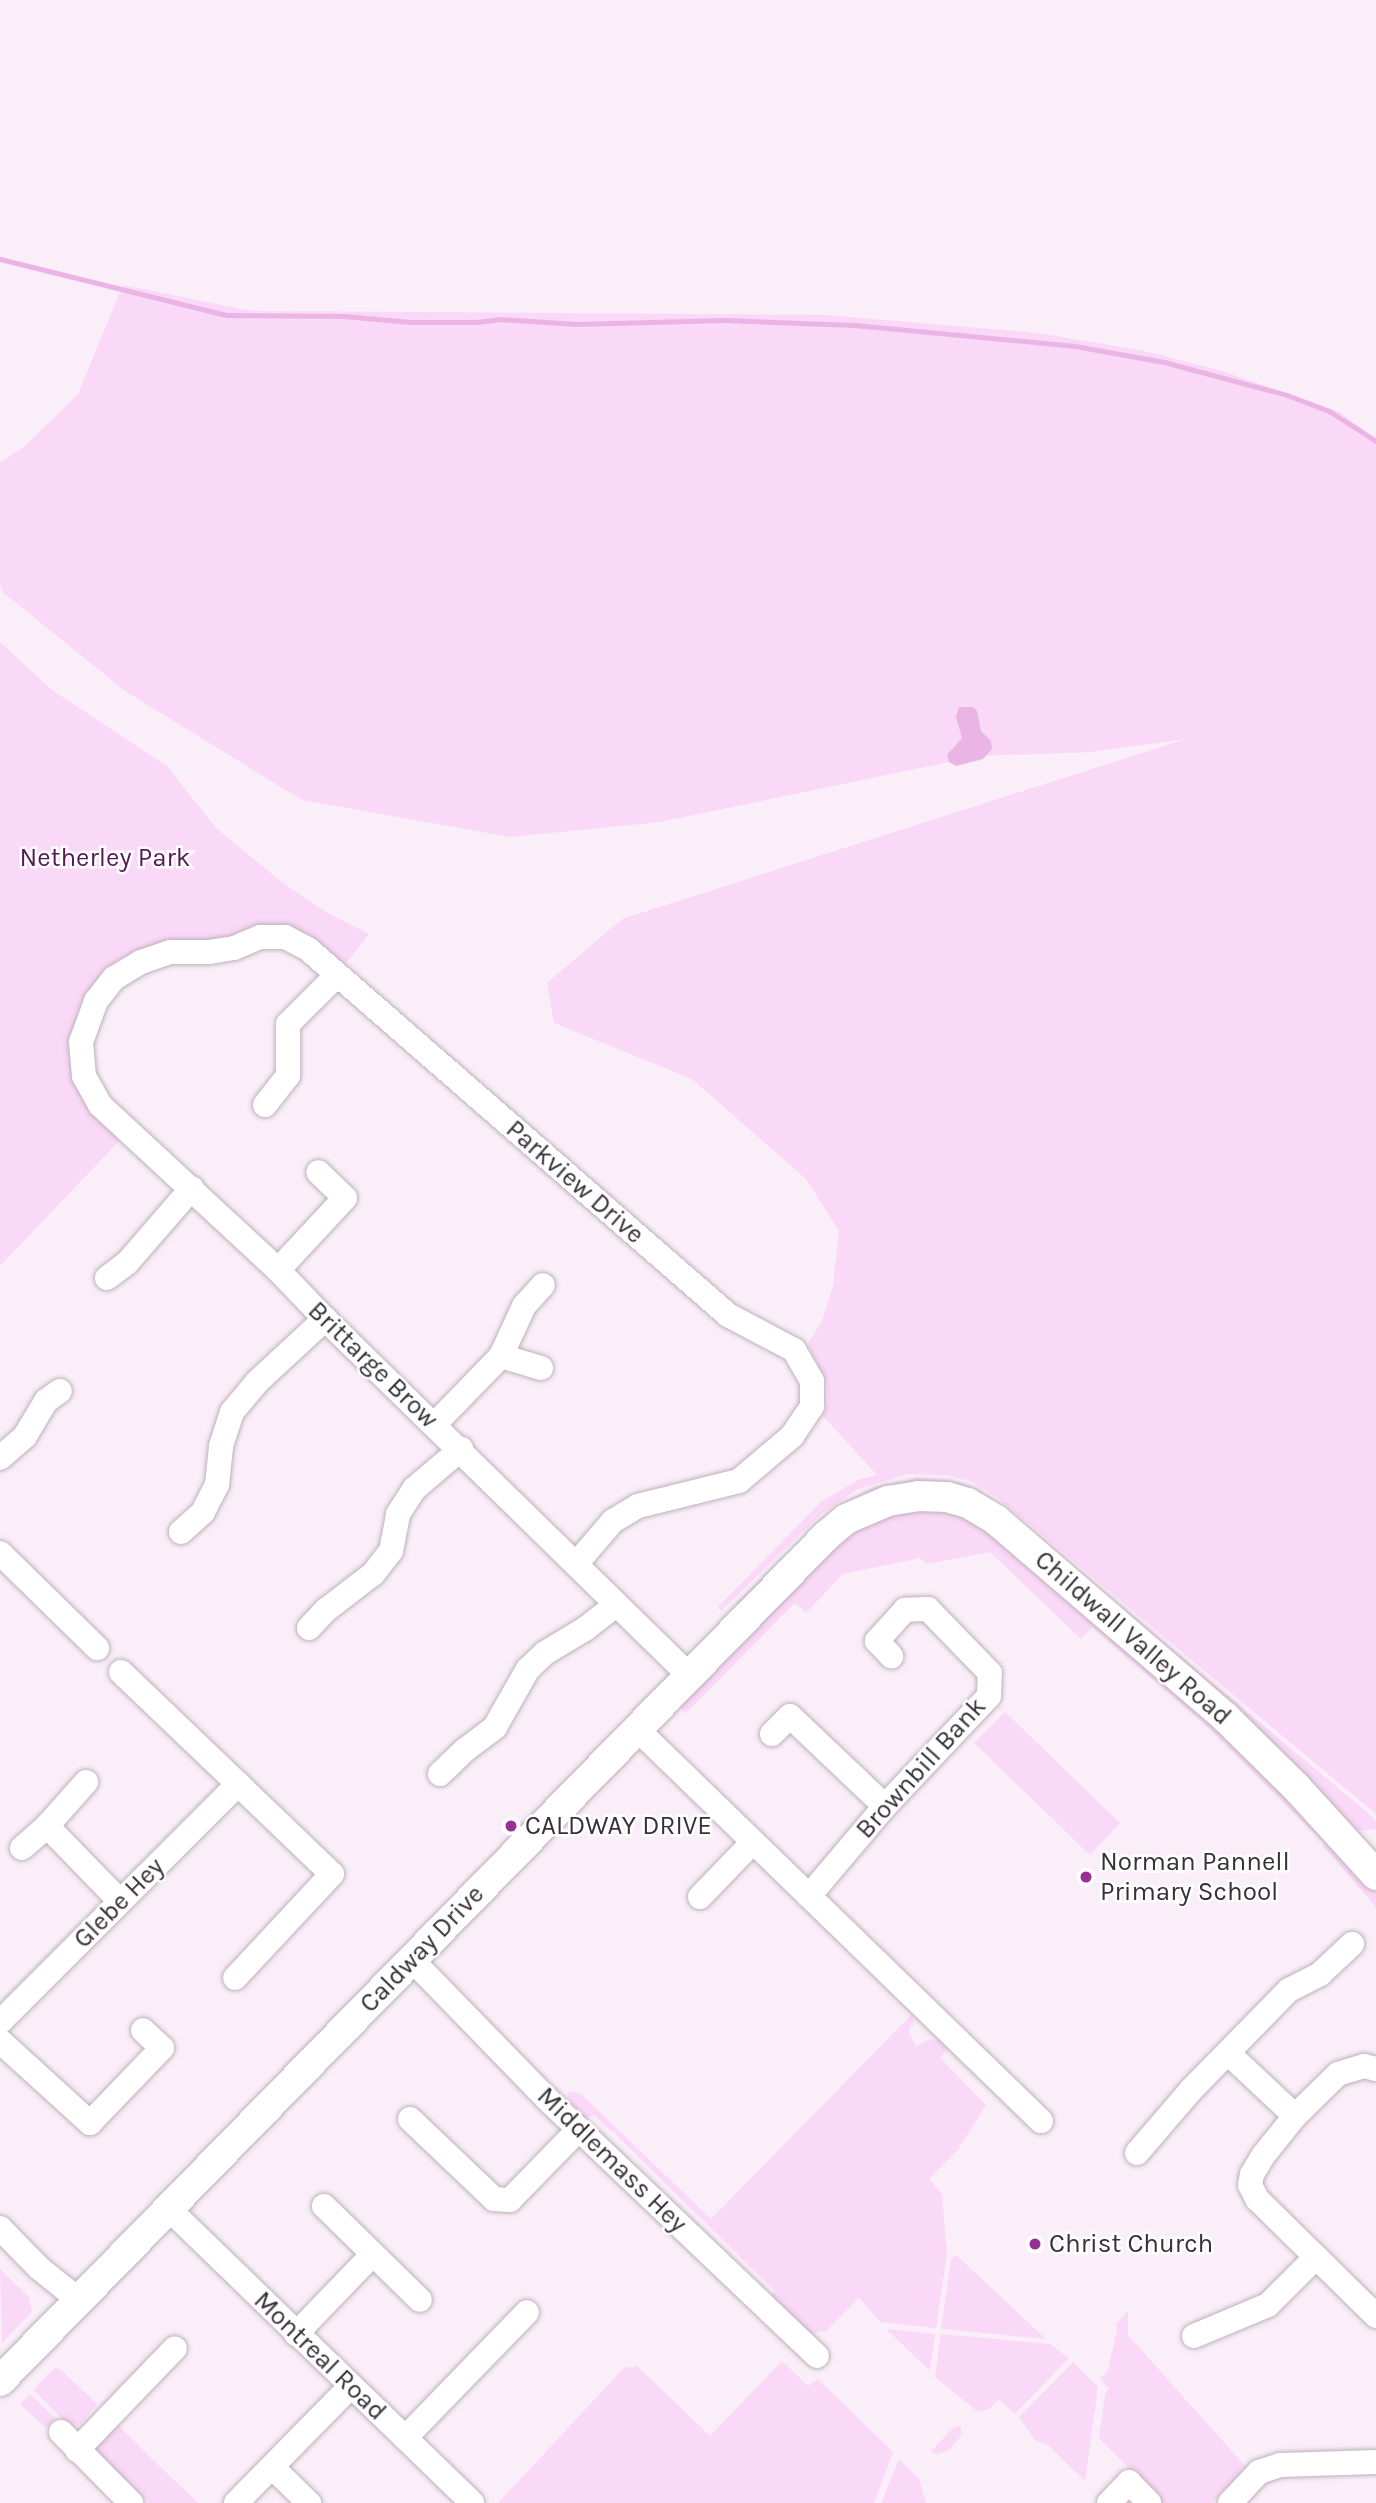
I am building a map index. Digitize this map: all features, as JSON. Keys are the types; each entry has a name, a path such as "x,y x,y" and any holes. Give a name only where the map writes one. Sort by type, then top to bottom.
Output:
{"main road":[{"name":"Childwall Valley Road","path":"846,1519 888,1501 918,1496 947,1497 968,1503 996,1520 1226,1717 1296,1787 1376,1875"},
{"name":"Caldway Drive","path":"0,2381 826,1536 846,1519"}],"street":[{"name":"Parkview Drive","path":"81,1042 96,1001 114,978 141,962 170,952 208,952 234,948 260,937 285,937 308,949 728,1315 794,1350 811,1381 811,1406 792,1436 739,1481 638,1506 613,1521 576,1564"},
{"path":"265,1105 288,1076 288,1024 337,975"},
{"name":"Brittarge Brow","path":"81,1042 84,1076 100,1105 278,1270 324,1319 461,1449 690,1676"},
{"path":"278,1270 345,1198 318,1172"},
{"path":"107,1278 127,1263 192,1188"},
{"path":"434,1425 501,1356 524,1306 543,1285"},
{"path":"181,1532 203,1512 217,1485 221,1446 232,1412 257,1382 324,1319"},
{"path":"501,1356 541,1368"},
{"path":"0,1458 24,1436 46,1401 60,1391"},
{"path":"309,1628 327,1609 373,1574 391,1551 398,1514 414,1489 461,1449"},
{"path":"0,1553 97,1648"},
{"path":"440,1774 495,1727 528,1669 545,1653 585,1629 616,1605"},
{"name":"Brownbill Bank","path":"809,1896 885,1806 989,1696 990,1673 928,1609 905,1611 877,1641 891,1656"},
{"path":"121,1672 332,1874 235,1978"},
{"path":"772,1734 790,1716 885,1806"},
{"path":"637,1729 1041,2121"},
{"path":"22,1849 47,1826 86,1782"},
{"name":"Glebe Hey","path":"3,2014 238,1784"},
{"path":"47,1826 120,1901"},
{"path":"700,1897 752,1843"},
{"path":"1137,2153 1289,1990 1320,1974 1352,1944"},
{"name":"Middlemass Hey","path":"412,1960 579,2129 817,2356"},
{"path":"0,2041 90,2123 162,2048 143,2030"},
{"path":"1228,2053 1295,2116"},
{"path":"1376,2069 1364,2066 1338,2074 1295,2116 1262,2156 1252,2174 1250,2185 1257,2199 1376,2316"},
{"path":"409,2119 494,2199 510,2200 579,2129"},
{"path":"324,2206 420,2300"},
{"name":"Montreal Road","path":"169,2209 472,2503"},
{"path":"0,2228 39,2268 79,2300"},
{"path":"296,2334 372,2255"},
{"path":"1194,2336 1268,2305 1316,2257"},
{"path":"405,2438 527,2312"},
{"path":"131,2503 69,2441 175,2347"},
{"path":"236,2503 351,2386"},
{"path":"1230,2503 1259,2472 1280,2465 1376,2462"},
{"path":"272,2467 309,2503"},
{"path":"1109,2503 1129,2482 1149,2503"}],"green space":[{"path":"123,285 252,311 827,315 1037,333 1145,351 1222,371 1340,412 1376,440 1376,1814 998,1498 971,1481 946,1475 907,1474 856,1490 821,1514 721,1611 718,1607 822,1501 858,1480 877,1475 823,1416 828,1401 827,1383 808,1344 822,1321 833,1286 839,1231 806,1179 692,1079 554,1023 547,983 622,919 1186,739 1090,752 978,756 660,822 510,837 302,800 125,691 4,593 0,585 0,463 25,446 78,394"},
{"name":"Netherley Park","path":"0,642 52,690 168,767 216,828 279,880 326,912 369,934 337,975 260,937 114,978 81,1042 120,1140 0,1266"},
{"path":"917,1478 958,1482 980,1491 999,1504 1368,1813 1376,1821 1376,1829 1355,1831 1099,1594 911,1485 745,1607 736,1603 838,1506 873,1487"},
{"path":"937,1510 973,1520 1181,1689 1369,1882 1376,1891 1376,1907 1323,1846 1324,1843 1210,1729 1092,1627 1081,1639 990,1552 927,1564 920,1558 843,1574 806,1613 795,1603 686,1713 679,1707 844,1538 889,1515"},
{"path":"1005,1712 1120,1823 1090,1855 974,1743"},
{"path":"912,2014 914,2026 910,2025 909,2032 916,2046 930,2039 939,2040 948,2048 940,2058 986,2105 958,2150 929,2179 942,2194 947,2254 936,2328 880,2322 859,2298 826,2331 807,2334 767,2300 775,2291 617,2136 614,2130 612,2132 594,2115 585,2118 567,2098 569,2091 581,2094 711,2219"},
{"path":"956,2255 1046,2339 941,2329 951,2258"},
{"path":"0,2269 29,2297 32,2312 2,2343"},
{"path":"1128,2311 1128,2335 1246,2467 1212,2503 1164,2503 1099,2438 1105,2394 1109,2388 1100,2378 1107,2372 1117,2332 1116,2324"},
{"path":"886,2329 935,2334 930,2371"},
{"path":"941,2334 1050,2344 1069,2358 1015,2414 999,2399 989,2409 978,2412 935,2377"},
{"path":"782,2361 808,2386 818,2379 893,2452 874,2503 498,2503 624,2368 637,2366 710,2436"},
{"path":"1073,2362 1098,2387 1085,2481 1048,2445 1035,2440 1019,2417"},
{"path":"55,2368 60,2369 97,2404 80,2425 70,2426 33,2390"},
{"path":"30,2394 55,2418 46,2428 20,2404"},
{"path":"117,2424 198,2503 149,2503 95,2448"},
{"path":"961,2426 961,2436 948,2451 937,2454 930,2452 954,2427"},
{"path":"899,2459 919,2479 926,2503 881,2503"}],"shaded area":[{"path":"959,707 973,707 977,711 981,731 991,741 992,749 983,759 956,766 949,762 947,755 962,738 956,717"}],"waterway":[{"path":"0,259 227,315 344,316 411,322 477,322 500,319 576,324 725,320 854,325 1075,346 1164,362 1287,395 1329,411 1376,441"}],"place":[{"name":"CALDWAY DRIVE","path":"511,1826"},
{"name":"Norman Pannell Primary School","path":"1086,1877"},
{"name":"Christ Church","path":"1035,2244"}]}
